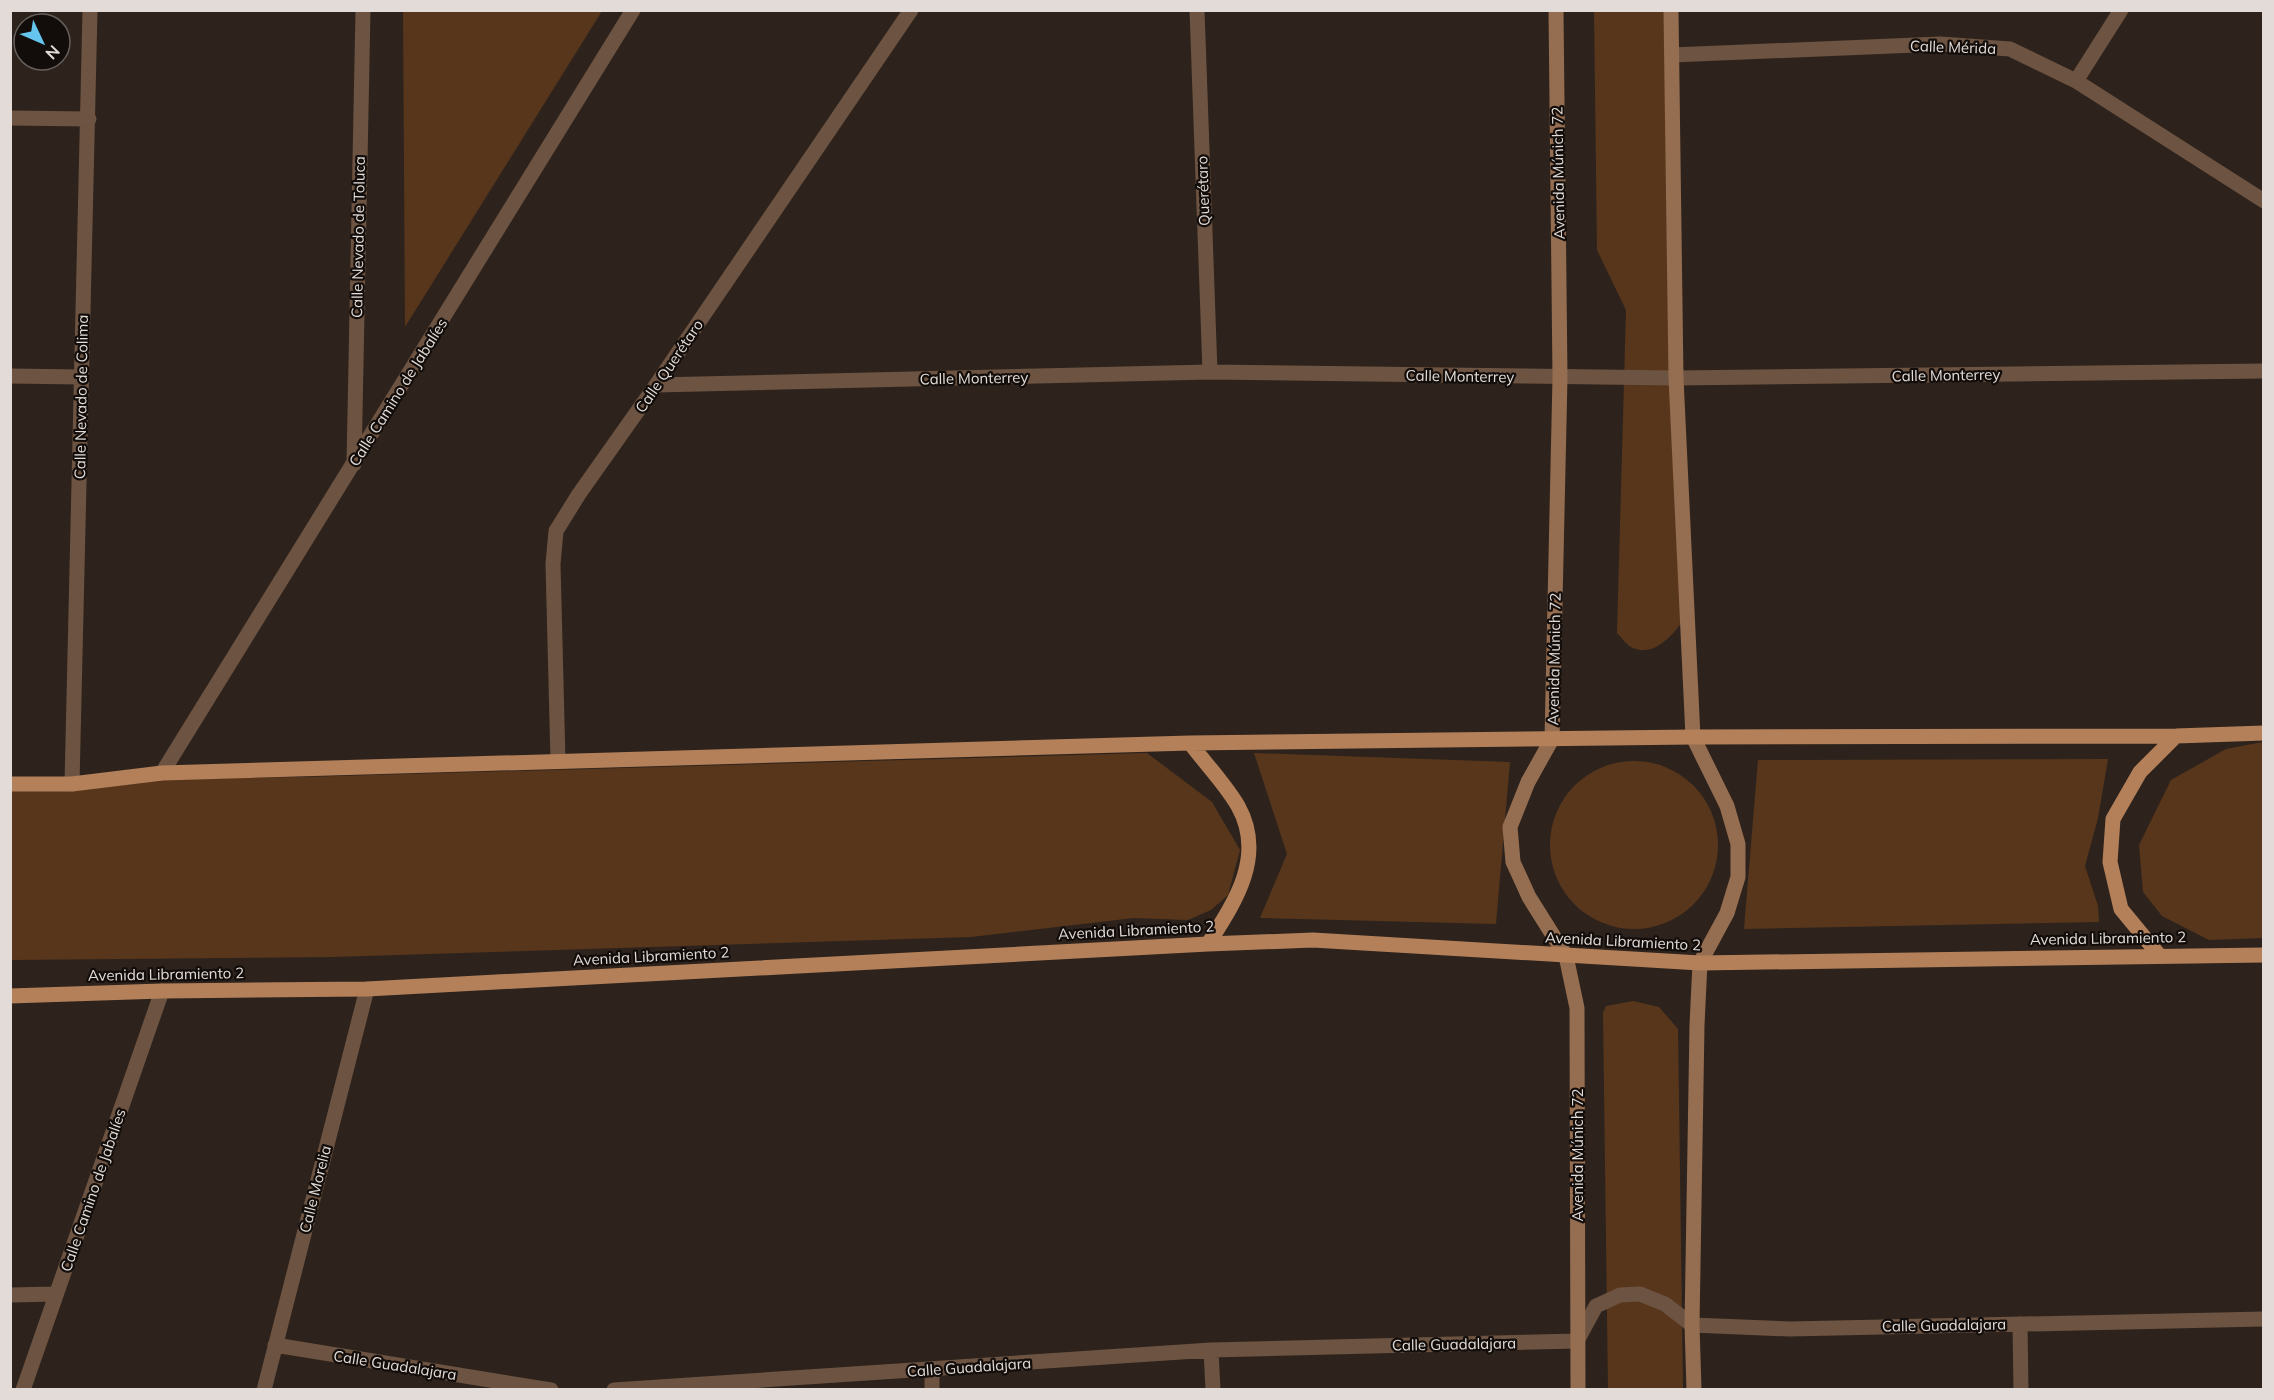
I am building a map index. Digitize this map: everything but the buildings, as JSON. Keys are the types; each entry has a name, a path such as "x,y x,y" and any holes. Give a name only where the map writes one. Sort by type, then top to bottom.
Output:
{"main road":[{"name":"Avenida Múnich 72","path":"1556,10 1560,377 1552,739 1528,782 1510,827 1513,862 1529,897 1566,956 1577,1008 1578,1389"},
{"path":"1671,10 1676,378 1693,736 1728,806 1738,844 1738,877 1727,913 1700,963 1692,1325 1694,1389"},
{"path":"10,784 72,784 162,773 1190,743 1693,736 2176,736 2264,733"},
{"path":"2159,955 2121,909 2110,862 2113,819 2140,772 2176,736"},
{"path":"1190,743 1238,806 1250,839 1245,875 1232,906 1208,944"},
{"name":"Avenida Libramiento 2","path":"10,996 162,991 367,989 1312,940 1700,963 2264,955"}],"street":[{"name":"Calle Nevado de Colima","path":"72,784 90,10"},
{"name":"Calle Nevado de Toluca","path":"354,464 363,10"},
{"name":"Calle Camino de Jabalíes","path":"162,773 633,10"},
{"name":"Calle Querétaro","path":"558,761 553,564 556,531 579,494 656,385 911,10"},
{"name":"Querétaro","path":"1197,10 1210,372"},
{"path":"2076,81 2121,10"},
{"name":"Calle Mérida","path":"1672,55 1940,44 2010,49 2076,81 2264,201"},
{"path":"10,118 89,119"},
{"name":"Calle Monterrey","path":"656,385 1210,372 1676,378 2264,371"},
{"path":"10,376 81,377"},
{"name":"Calle Morelia","path":"264,1389 367,989"},
{"name":"Calle Camino de Jabalíes","path":"23,1389 162,991"},
{"path":"10,1295 56,1294"},
{"path":"1577,1341 1596,1306 1620,1295 1640,1294 1665,1304 1692,1325"},
{"name":"Calle Guadalajara","path":"1692,1325 1789,1329 2264,1319"},
{"path":"2020,1324 2021,1389"},
{"name":"Calle Guadalajara","path":"614,1389 1211,1350 1577,1341"},
{"name":"Calle Guadalajara","path":"275,1345 551,1389"},
{"path":"1211,1350 1213,1389"},
{"path":"932,1370 932,1389"}],"shaded area":[{"path":"403,11 602,11 405,327"},
{"path":"1594,11 1669,11 1686,617 1670,637 1648,650 1631,647 1617,633 1626,310 1597,250"},
{"path":"2263,742 2263,938 2209,940 2162,916 2143,892 2139,845 2171,780 2226,749"},
{"path":"1147,753 1212,802 1240,850 1228,895 1211,910 1188,920 1134,918 971,937 333,957 11,960 10,782 303,777"},
{"path":"1254,753 1510,762 1496,924 1260,918 1287,854"},
{"path":"2108,759 2098,818 2085,866 2098,906 2099,922 1744,929 1758,760"},
{"path":"1634,761 1666,767 1681,775 1693,786 1704,798 1712,813 1718,845 1712,877 1704,892 1693,904 1681,915 1666,923 1634,929 1602,923 1587,915 1575,904 1564,892 1556,877 1550,845 1556,813 1564,798 1575,786 1587,775 1602,767"},
{"path":"1633,1001 1659,1007 1678,1029 1683,1389 1608,1389 1603,1013 1606,1006"}]}
